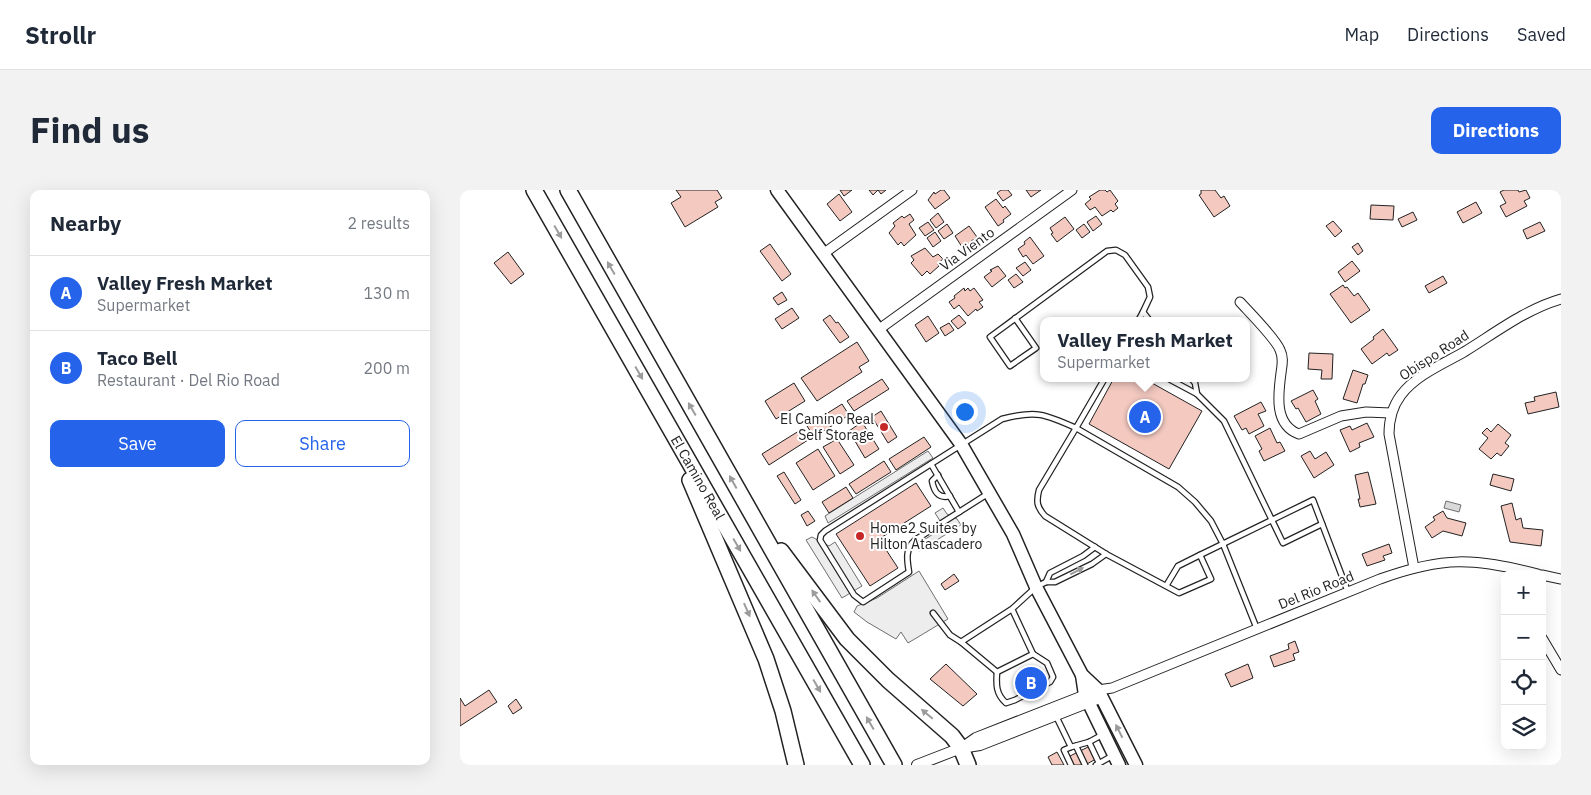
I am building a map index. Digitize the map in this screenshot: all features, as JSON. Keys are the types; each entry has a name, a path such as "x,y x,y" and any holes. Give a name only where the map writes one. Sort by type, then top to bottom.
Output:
{"highway":[{"name":"El Camino Real","path":"534,190 862,765"},
{"name":"El Camino Real","path":"568,190 894,765"},
{"path":"666,420 766,659 785,719 796,765"},
{"path":"751,513 806,582 828,615 853,646 888,680 952,736 961,748 968,765"}],"main road":[{"path":"776,190 961,444 990,492 1041,585 1082,675 1086,699 1116,760"},
{"path":"1082,675 1100,693 1136,765"}],"street":[{"path":"823,254 912,190"},
{"name":"Via Viento","path":"878,330 1072,190"},
{"name":"Obispo Road","path":"1414,568 1389,434 1392,413 1401,394 1418,379 1529,312 1561,299"},
{"path":"1240,302 1280,348 1283,359 1278,404 1289,431 1299,434 1341,416 1366,412 1392,413"},
{"name":"Del Rio Road","path":"918,765 961,748 976,738 1086,699 1348,592 1414,568 1430,564 1463,561 1492,563 1510,570"},
{"path":"1546,576 1561,579"},
{"path":"1546,645 1561,670"},
{"name":"Del Rio Road","path":"961,748 980,745 1056,715 1086,699"}],"lane":[{"path":"1015,318 1036,348 1010,366 990,337 1015,318 1107,251 1116,250 1125,256 1148,287 1150,297 1140,317"},
{"path":"1143,312 1147,317"},
{"path":"1103,382 1039,490 1036,501 1039,509 1045,516 1106,554 1180,593 1211,579 1200,555"},
{"path":"1174,382 1197,394 1224,421 1283,543 1322,524"},
{"path":"1194,382 1197,394"},
{"path":"990,492 910,544 907,554 909,572 862,602 854,595 822,544 821,535 825,531 1002,419 1022,414 1038,414 1051,417 1076,428 1178,487 1195,502 1206,515 1224,544 1258,629"},
{"path":"931,464 959,512"},
{"path":"938,475 932,481 933,488 938,495 950,496"},
{"path":"1166,586 1178,566 1313,500 1348,592"},
{"path":"961,642 1012,609 1041,585 1050,573 1083,556 1095,547"},
{"path":"1041,585 1055,582 1092,564 1106,554"},
{"path":"997,672 996,684 999,697 1006,703 1050,682 1053,677 1047,663 1033,654 1012,609"},
{"path":"933,613 950,635 997,672"},
{"path":"997,672 1033,654"},
{"path":"1056,715 1085,765"},
{"path":"1071,765 1064,750 1089,742 1104,734"},
{"path":"1089,742 1097,764 1116,760"}],"shaded area":[{"path":"928,451 933,458 828,523 825,516"},
{"path":"943,508 947,514 957,519 961,525 919,551 916,545 944,527 935,513"},
{"path":"812,537 829,546 835,542 862,586 842,598 806,540"},
{"path":"919,571 948,619 908,643 901,632 896,639 854,612 857,606 877,598"}],"water":[{"path":"1446,501 1461,505 1459,512 1444,508"}],"building":[{"path":"676,190 717,190 722,198 715,202 718,207 685,227 671,203 681,197"},
{"path":"840,190 852,190 844,196"},
{"path":"869,190 878,190 873,195"},
{"path":"878,190 886,190 881,194"},
{"path":"944,190 950,198 935,209 928,200 934,192 935,194"},
{"path":"1001,190 1008,190 1012,195 1003,201 997,193"},
{"path":"1026,190 1041,190 1031,197"},
{"path":"1100,190 1107,192 1110,190 1118,201 1115,204 1118,208 1102,216 1095,207 1090,210 1085,204 1091,199 1089,197"},
{"path":"1201,190 1215,190 1221,198 1224,196 1230,206 1214,217 1199,195"},
{"path":"1504,190 1518,190 1519,192 1526,190 1530,198 1524,201 1527,206 1506,217 1500,206 1506,203 1500,192"},
{"path":"839,194 852,212 840,221 827,204"},
{"path":"996,199 1011,214 998,226 985,207"},
{"path":"1476,202 1482,213 1463,223 1457,212"},
{"path":"1371,205 1394,206 1393,220 1370,219"},
{"path":"1413,212 1417,220 1402,227 1398,219"},
{"path":"938,213 944,222 936,228 930,220"},
{"path":"910,214 914,220 909,224 916,235 904,246 901,242 898,245 889,233 895,226 893,223 902,216 904,218"},
{"path":"1096,216 1102,224 1093,231 1087,222"},
{"path":"1065,217 1074,229 1057,242 1051,234 1053,233 1050,228"},
{"path":"1333,221 1342,231 1335,237 1326,226"},
{"path":"928,222 934,230 925,236 919,228"},
{"path":"1540,222 1545,231 1527,239 1523,230"},
{"path":"947,224 953,233 944,239 938,231"},
{"path":"1084,224 1090,232 1082,238 1076,230"},
{"path":"969,226 977,237 971,243 962,247 955,236"},
{"path":"935,232 941,241 933,247 927,238"},
{"path":"1030,237 1044,256 1033,264 1026,255 1023,257 1018,249"},
{"path":"1358,243 1363,251 1358,255 1352,247"},
{"path":"770,244 791,274 782,281 760,251"},
{"path":"925,248 933,257 938,254 943,259 937,264 939,266 930,274 927,271 922,276 911,263 914,260 911,256"},
{"path":"508,252 524,274 511,284 494,263"},
{"path":"1352,261 1360,271 1345,282 1338,272"},
{"path":"1025,262 1031,270 1023,276 1016,268"},
{"path":"998,266 1006,276 992,287 984,277 992,271 990,270"},
{"path":"1016,274 1023,282 1014,288 1008,280"},
{"path":"1443,276 1447,283 1429,293 1425,286"},
{"path":"1343,285 1354,296 1358,293 1370,310 1351,323 1330,294"},
{"path":"964,288 965,291 968,288 970,291 974,288 983,300 979,302 983,307 977,311 976,309 968,316 959,305 954,309 949,302"},
{"path":"782,292 787,300 778,305 773,298"},
{"path":"792,308 799,318 782,329 775,319"},
{"path":"830,315 849,337 840,343 823,320"},
{"path":"959,315 966,323 958,329 951,321"},
{"path":"928,316 939,333 926,342 915,325"},
{"path":"949,323 954,330 945,336 940,328"},
{"path":"1383,329 1398,350 1389,356 1387,353 1372,364 1361,349"},
{"path":"857,342 869,361 859,367 862,372 817,401 801,378"},
{"path":"1309,353 1333,354 1332,379 1321,379 1322,370 1308,369"},
{"path":"1353,370 1368,375 1357,403 1343,399"},
{"path":"882,379 889,389 854,411 847,401"},
{"path":"1112,382 1150,382 1202,411 1169,469 1089,424"},
{"path":"794,383 805,401 776,419 765,401"},
{"path":"1313,390 1318,399 1315,401 1321,414 1306,422 1298,408 1296,409 1291,401"},
{"path":"1556,392 1559,407 1528,414 1525,403 1535,401 1534,397"},
{"path":"1261,402 1266,411 1258,414 1264,426 1249,434 1246,428 1242,430 1234,416"},
{"path":"842,404 849,415 814,437 807,426"},
{"name":"El Camino Real Self Storage","path":"881,411 897,437 888,443 872,417"},
{"path":"862,422 879,449 865,458 849,431"},
{"path":"1367,423 1374,437 1359,443 1360,447 1350,452 1340,430 1350,426 1352,430"},
{"path":"1498,424 1511,435 1505,443 1509,446 1501,456 1497,453 1491,459 1479,449 1488,438 1482,433 1487,428 1491,432"},
{"path":"1270,428 1277,443 1280,442 1285,451 1264,461 1259,451 1262,449 1255,436"},
{"path":"802,429 808,440 769,465 762,454"},
{"path":"924,437 931,447 896,470 889,459"},
{"path":"837,439 854,465 840,474 823,447"},
{"path":"818,449 835,476 813,490 796,463"},
{"path":"1310,451 1315,459 1326,452 1334,465 1314,478 1301,456"},
{"path":"884,461 891,472 856,494 849,484"},
{"path":"784,472 801,500 795,504 777,476"},
{"path":"1368,472 1376,504 1360,507 1355,475"},
{"path":"1493,474 1514,479 1511,491 1490,485"},
{"name":"Home2 Suites by Hilton Atascadero","path":"916,483 931,506 879,539 898,568 870,586 836,534"},
{"path":"846,487 853,498 829,513 822,502"},
{"path":"1512,503 1516,520 1521,518 1523,528 1543,530 1541,546 1510,542 1501,506"},
{"path":"808,511 815,521 807,526 801,515"},
{"path":"1443,511 1447,518 1466,523 1462,536 1443,531 1432,538 1425,527 1435,520 1433,517"},
{"path":"1389,544 1392,553 1383,556 1385,560 1367,566 1362,554"},
{"path":"954,574 959,581 945,590 941,584"},
{"path":"1295,641 1299,652 1293,654 1295,660 1274,667 1270,656 1289,649 1288,644"},
{"path":"946,664 977,694 963,706 930,679"},
{"path":"1248,664 1253,678 1231,687 1225,674"},
{"path":"1042,671 1047,680 1019,695 1014,685"},
{"path":"489,690 497,702 460,726 460,698 465,706"},
{"path":"516,699 522,708 513,714 508,706"},
{"path":"1090,746 1096,759 1085,765 1072,765 1068,757"},
{"path":"1057,752 1064,765 1052,765 1048,757"}],"place":[{"name":"Valley Fresh Market","path":"1145,417"},
{"name":"El Camino Real Self Storage","path":"884,427"},
{"name":"Home2 Suites by Hilton Atascadero","path":"860,536"},
{"name":"Taco Bell","path":"1031,683"}]}
